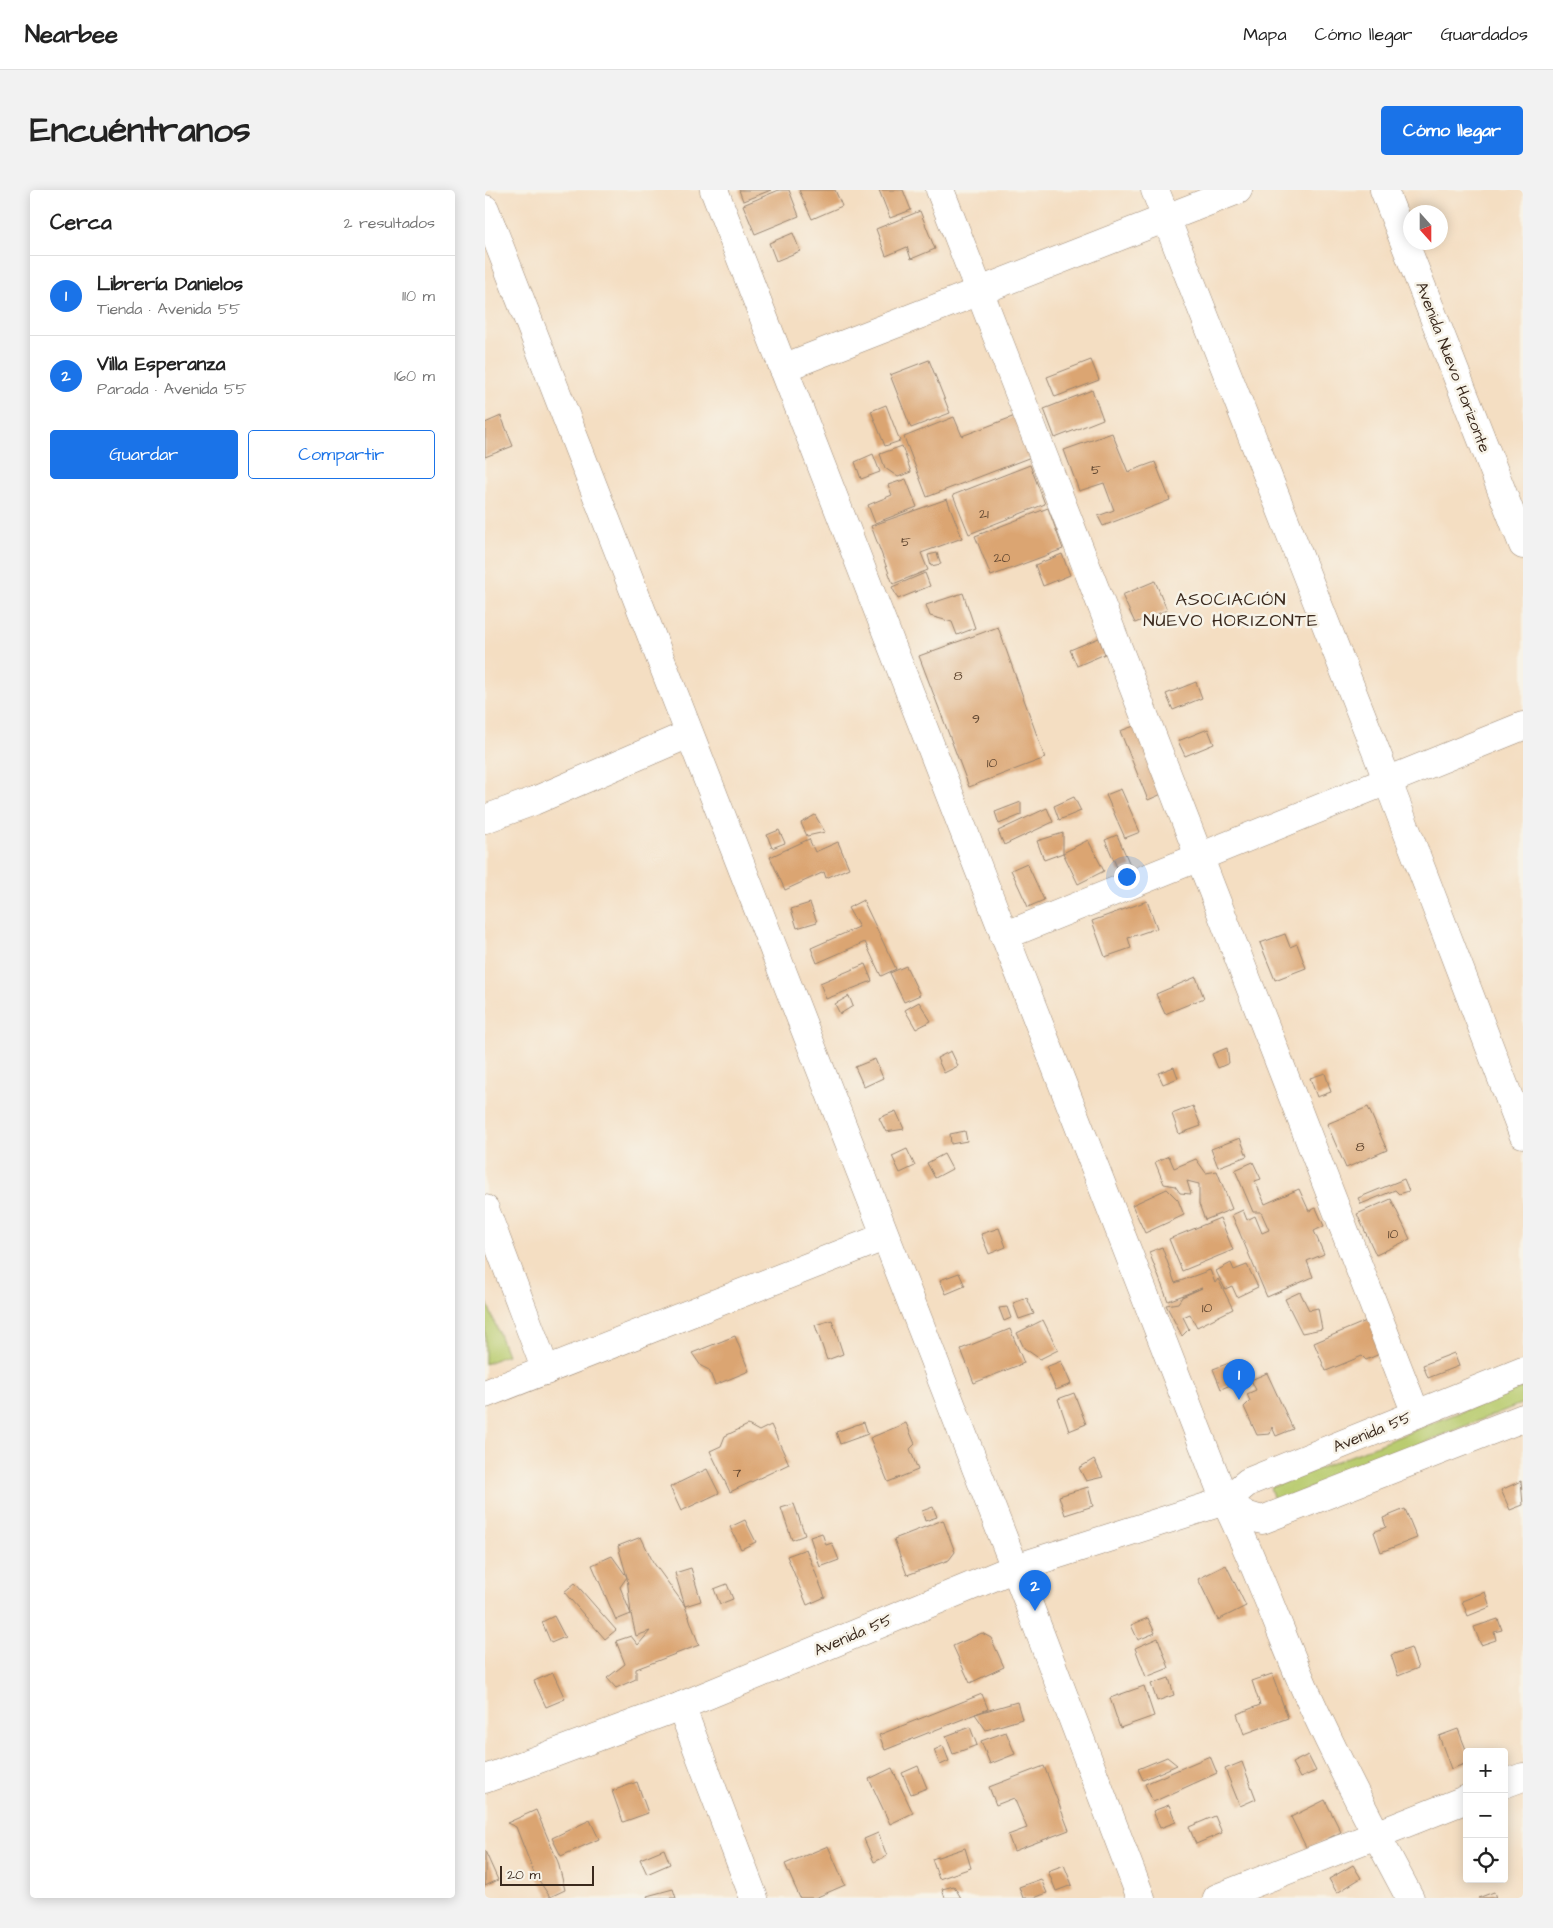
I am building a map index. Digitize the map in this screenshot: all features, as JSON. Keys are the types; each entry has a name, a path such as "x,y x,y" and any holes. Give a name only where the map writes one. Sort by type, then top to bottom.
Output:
{"street":[{"path":"714,190 1225,1501 1244,1538 1305,1687 1376,1835 1410,1898"},
{"path":"940,190 1198,858 1416,1414"},
{"path":"1155,190 1388,782 1523,1134"},
{"path":"783,368 1238,190"},
{"name":"Avenida Nuevo Horizonte","path":"1384,190 1523,545"},
{"path":"485,209 884,1237 1015,1568 1141,1898"},
{"path":"1004,936 1523,726"},
{"path":"485,820 534,801 689,734"},
{"path":"485,1209 546,1371"},
{"path":"485,1394 884,1237"},
{"name":"Avenida 55","path":"485,1779 681,1706 1015,1568 1225,1501 1248,1482 1523,1371"},
{"path":"1225,1501 1246,1515 1262,1520 1523,1418"},
{"path":"681,1706 754,1898"},
{"path":"1508,1783 1523,1777"},
{"path":"1217,1898 1463,1801"}],"green space":[{"path":"485,1297 507,1355 485,1364"},
{"path":"1523,1387 1523,1403 1275,1502 1270,1488"}],"building":[{"path":"739,190 771,190 743,201"},
{"path":"779,190 789,190 799,216 755,234 743,205"},
{"path":"799,190 835,190 842,206 812,219"},
{"path":"879,190 903,190 911,210 890,218"},
{"path":"920,211 935,249 911,259 907,247 886,256 876,229"},
{"path":"793,233 800,251 776,261 769,243"},
{"path":"929,360 950,413 911,428 890,375"},
{"path":"1091,360 1099,380 1055,397 1047,377"},
{"path":"1092,390 1103,419 1055,438 1044,409"},
{"path":"886,405 900,441 885,446 871,411"},
{"path":"501,416 513,446 485,457 485,423"},
{"path":"1015,416 1031,457 927,497 904,437 954,417 962,436"},
{"path":"1112,433 1128,472 1155,462 1170,500 1103,526 1098,516 1114,510 1104,483 1079,491 1064,450"},
{"path":"902,446 911,472 898,477 885,468 880,454"},
{"path":"873,454 880,472 861,479 855,462"},
{"path":"1030,465 1045,504 969,534 953,495"},
{"path":"906,479 917,507 875,523 868,505 892,495 888,485"},
{"path":"947,499 962,538 921,553 928,570 893,584 871,526"},
{"path":"1048,508 1063,549 991,576 975,536"},
{"path":"937,553 941,564 931,566 928,555"},
{"path":"1062,554 1070,575 1043,586 1035,565"},
{"path":"925,573 930,586 898,599 892,587"},
{"path":"1155,581 1167,610 1135,623 1122,595"},
{"path":"963,593 975,628 957,635 952,622 930,616 926,605"},
{"path":"998,627 1045,758 969,787 919,656"},
{"path":"1099,638 1105,654 1077,666 1070,650"},
{"path":"1196,682 1202,698 1173,710 1166,694"},
{"path":"1137,725 1164,793 1148,800 1120,731"},
{"path":"1208,729 1214,744 1185,756 1178,741"},
{"path":"1121,789 1140,832 1125,838 1106,795"},
{"path":"1074,797 1081,811 1059,820 1054,806"},
{"path":"1021,802 1021,815 999,824 995,812"},
{"path":"1047,808 1053,822 1004,845 998,831"},
{"path":"815,815 825,832 807,836 801,823"},
{"path":"779,830 785,843 772,848 767,835"},
{"path":"1063,833 1063,853 1044,860 1037,841"},
{"path":"1117,835 1131,867 1119,872 1105,840"},
{"path":"809,839 815,852 838,842 849,868 826,878 824,872 785,890 770,857"},
{"path":"1088,840 1104,871 1078,884 1063,853"},
{"path":"1027,863 1044,900 1028,907 1011,870"},
{"path":"863,900 896,969 881,976 865,942 817,963 811,948 859,927 848,908"},
{"path":"1147,901 1157,928 1128,938 1131,948 1105,957 1092,921"},
{"path":"810,903 817,922 797,928 791,909"},
{"path":"1285,934 1290,947 1297,944 1306,968 1275,980 1260,943"},
{"path":"865,964 872,981 826,999 820,983"},
{"path":"906,966 920,995 904,1002 890,973"},
{"path":"1196,977 1204,998 1165,1014 1156,994"},
{"path":"849,996 853,1006 840,1014 835,1004"},
{"path":"919,1002 931,1021 916,1029 905,1010"},
{"path":"1227,1048 1229,1063 1218,1068 1212,1054"},
{"path":"951,1051 958,1066 944,1073 937,1058"},
{"path":"875,1059 883,1078 864,1087 855,1067"},
{"path":"1174,1067 1178,1078 1163,1084 1158,1073"},
{"path":"1325,1073 1331,1092 1317,1097 1310,1078"},
{"path":"1193,1106 1201,1126 1179,1134 1172,1114"},
{"path":"1368,1107 1387,1150 1346,1168 1327,1124"},
{"path":"896,1111 904,1129 886,1132 879,1118"},
{"path":"965,1131 967,1141 951,1144 950,1134"},
{"path":"1240,1138 1247,1156 1218,1167 1211,1149"},
{"path":"907,1149 915,1166 900,1173 892,1156"},
{"path":"944,1154 952,1169 935,1178 927,1163"},
{"path":"1169,1156 1174,1168 1196,1159 1206,1173 1217,1171 1232,1209 1205,1220 1199,1204 1199,1184 1187,1181 1191,1194 1180,1193 1175,1186 1164,1184 1155,1162"},
{"path":"1253,1162 1261,1179 1255,1181 1265,1204 1299,1189 1309,1211 1316,1208 1324,1226 1314,1231 1324,1254 1307,1261 1313,1277 1267,1297 1232,1215 1243,1210 1247,1220 1255,1216 1262,1233 1269,1230 1261,1212 1253,1212 1235,1170"},
{"path":"1404,1179 1409,1191 1399,1194 1395,1190 1361,1204 1358,1198"},
{"path":"1167,1189 1178,1200 1184,1215 1145,1233 1132,1205"},
{"path":"1391,1199 1410,1239 1376,1255 1357,1214"},
{"path":"1220,1218 1233,1250 1182,1271 1169,1239"},
{"path":"999,1228 1006,1247 989,1254 981,1234"},
{"path":"1162,1247 1175,1283 1210,1270 1215,1283 1218,1279 1233,1309 1197,1327 1190,1314 1183,1317 1189,1329 1182,1336 1166,1305 1178,1303 1182,1297 1202,1288 1168,1301 1149,1252"},
{"path":"1231,1263 1234,1270 1247,1265 1258,1287 1237,1297 1232,1286 1225,1289 1216,1271"},
{"path":"959,1273 965,1286 946,1294 940,1280"},
{"path":"1300,1292 1309,1310 1318,1308 1322,1329 1302,1333 1285,1299"},
{"path":"1027,1298 1034,1314 1019,1319 1013,1303"},
{"path":"1007,1307 1011,1318 1004,1321 999,1308"},
{"path":"1371,1319 1384,1352 1366,1360 1362,1356 1326,1371 1314,1343"},
{"path":"832,1320 843,1354 827,1360 815,1325"},
{"path":"1043,1320 1058,1350 1040,1359 1024,1348 1017,1333"},
{"path":"1010,1329 1024,1363 974,1383 961,1349"},
{"path":"735,1336 749,1371 715,1385 709,1370 701,1366 692,1353"},
{"path":"1454,1353 1459,1366 1428,1378 1423,1365"},
{"path":"1061,1361 1071,1384 1056,1390 1046,1367"},
{"path":"1232,1362 1240,1381 1221,1389 1213,1369"},
{"path":"1267,1373 1293,1429 1276,1436 1272,1427 1270,1434 1257,1435 1244,1407 1250,1401 1247,1394 1256,1390 1251,1380"},
{"path":"1074,1393 1086,1424 1069,1431 1058,1399"},
{"path":"864,1422 868,1434 840,1444 836,1432"},
{"path":"906,1423 915,1444 910,1449 918,1470 888,1482 870,1438"},
{"path":"748,1425 759,1431 771,1425 789,1464 730,1492 710,1451 721,1446 725,1436"},
{"path":"1094,1459 1103,1477 1086,1481 1079,1468"},
{"path":"707,1469 719,1493 681,1511 670,1487"},
{"path":"1521,1481 1523,1505 1510,1510 1501,1490"},
{"path":"1088,1487 1093,1506 1065,1515 1059,1496"},
{"path":"794,1504 805,1535 792,1540 781,1508"},
{"path":"933,1507 937,1517 925,1521 922,1511"},
{"path":"1405,1509 1417,1538 1381,1552 1374,1532 1386,1527 1383,1518"},
{"path":"745,1520 756,1542 741,1549 730,1527"},
{"path":"943,1520 955,1552 949,1560 907,1575 894,1539"},
{"path":"822,1533 826,1545 832,1543 839,1560 820,1567 810,1537"},
{"path":"641,1537 653,1562 685,1606 699,1645 636,1669 636,1679 616,1688 607,1678 625,1664 616,1641 631,1636 638,1645 650,1631 636,1636 631,1614 627,1577 618,1546"},
{"path":"806,1549 825,1597 807,1605 787,1556"},
{"path":"612,1556 627,1577 620,1587 631,1614 616,1620 592,1565"},
{"path":"1226,1565 1246,1606 1218,1620 1198,1579"},
{"path":"691,1568 701,1601 685,1606 675,1573"},
{"path":"575,1583 616,1630 605,1639 564,1592"},
{"path":"727,1584 733,1599 720,1604 714,1589"},
{"path":"1485,1592 1490,1607 1468,1616 1462,1601"},
{"path":"554,1616 565,1637 551,1643 542,1622"},
{"path":"1148,1618 1155,1633 1138,1640 1131,1625"},
{"path":"1498,1619 1502,1630 1494,1632 1496,1640 1481,1645 1474,1627"},
{"path":"982,1633 991,1638 1004,1667 970,1683 953,1646"},
{"path":"1158,1638 1169,1668 1146,1677 1135,1648"},
{"path":"1411,1648 1418,1668 1398,1676 1391,1655"},
{"path":"553,1673 565,1699 546,1707 534,1681"},
{"path":"1272,1674 1288,1718 1244,1734 1237,1714 1260,1705 1252,1681"},
{"path":"1169,1678 1174,1695 1157,1701 1151,1684"},
{"path":"1144,1686 1154,1716 1120,1728 1110,1698"},
{"path":"982,1694 988,1709 885,1750 879,1735"},
{"path":"1017,1702 1022,1719 986,1730 975,1714"},
{"path":"970,1727 977,1745 953,1754 946,1736"},
{"path":"1458,1729 1465,1748 1463,1748 1463,1764 1451,1769 1439,1736"},
{"path":"1006,1732 1015,1754 990,1764 981,1741"},
{"path":"943,1746 949,1761 940,1765 934,1750"},
{"path":"1308,1755 1316,1771 1300,1778 1292,1763"},
{"path":"1210,1756 1217,1773 1153,1802 1145,1784"},
{"path":"1167,1757 1177,1765 1143,1780 1138,1769"},
{"path":"1242,1762 1256,1799 1240,1806 1225,1769"},
{"path":"918,1766 927,1788 911,1794 902,1773"},
{"path":"1044,1766 1069,1830 1014,1851 1008,1835 1027,1828 1014,1798 996,1805 989,1787"},
{"path":"892,1768 913,1813 890,1824 869,1779"},
{"path":"637,1782 648,1813 623,1822 612,1791"},
{"path":"1325,1800 1341,1832 1307,1849 1291,1817"},
{"path":"1169,1805 1176,1822 1160,1828 1153,1811"},
{"path":"536,1810 558,1862 565,1890 550,1897 534,1873 516,1827 507,1823"},
{"path":"1215,1816 1222,1833 1196,1844 1189,1827"},
{"path":"590,1820 599,1839 561,1856 552,1838"},
{"path":"878,1833 887,1856 874,1862 864,1839"},
{"path":"828,1846 845,1885 815,1898 800,1898 785,1864"},
{"path":"965,1848 971,1868 939,1879 932,1859"},
{"path":"664,1849 670,1864 647,1874 640,1859"},
{"path":"485,1851 498,1880 485,1886"},
{"path":"1064,1865 1072,1885 1056,1891 1048,1871"},
{"path":"1353,1865 1361,1878 1337,1893 1329,1879"},
{"path":"1041,1879 1047,1893 1034,1898 1023,1898 1019,1887"},
{"path":"954,1886 961,1898 945,1898 942,1889"},
{"path":"673,1889 676,1898 648,1898 647,1896"},
{"path":"1494,1892 1496,1898 1478,1898"}],"place":[{"name":"Librería Danielos","path":"1239,1400"},
{"name":"Villa Esperanza","path":"1035,1611"}],"district":[{"name":"ASOCIACIÓN NUEVO HORIZONTE","path":"1231,609"}]}
